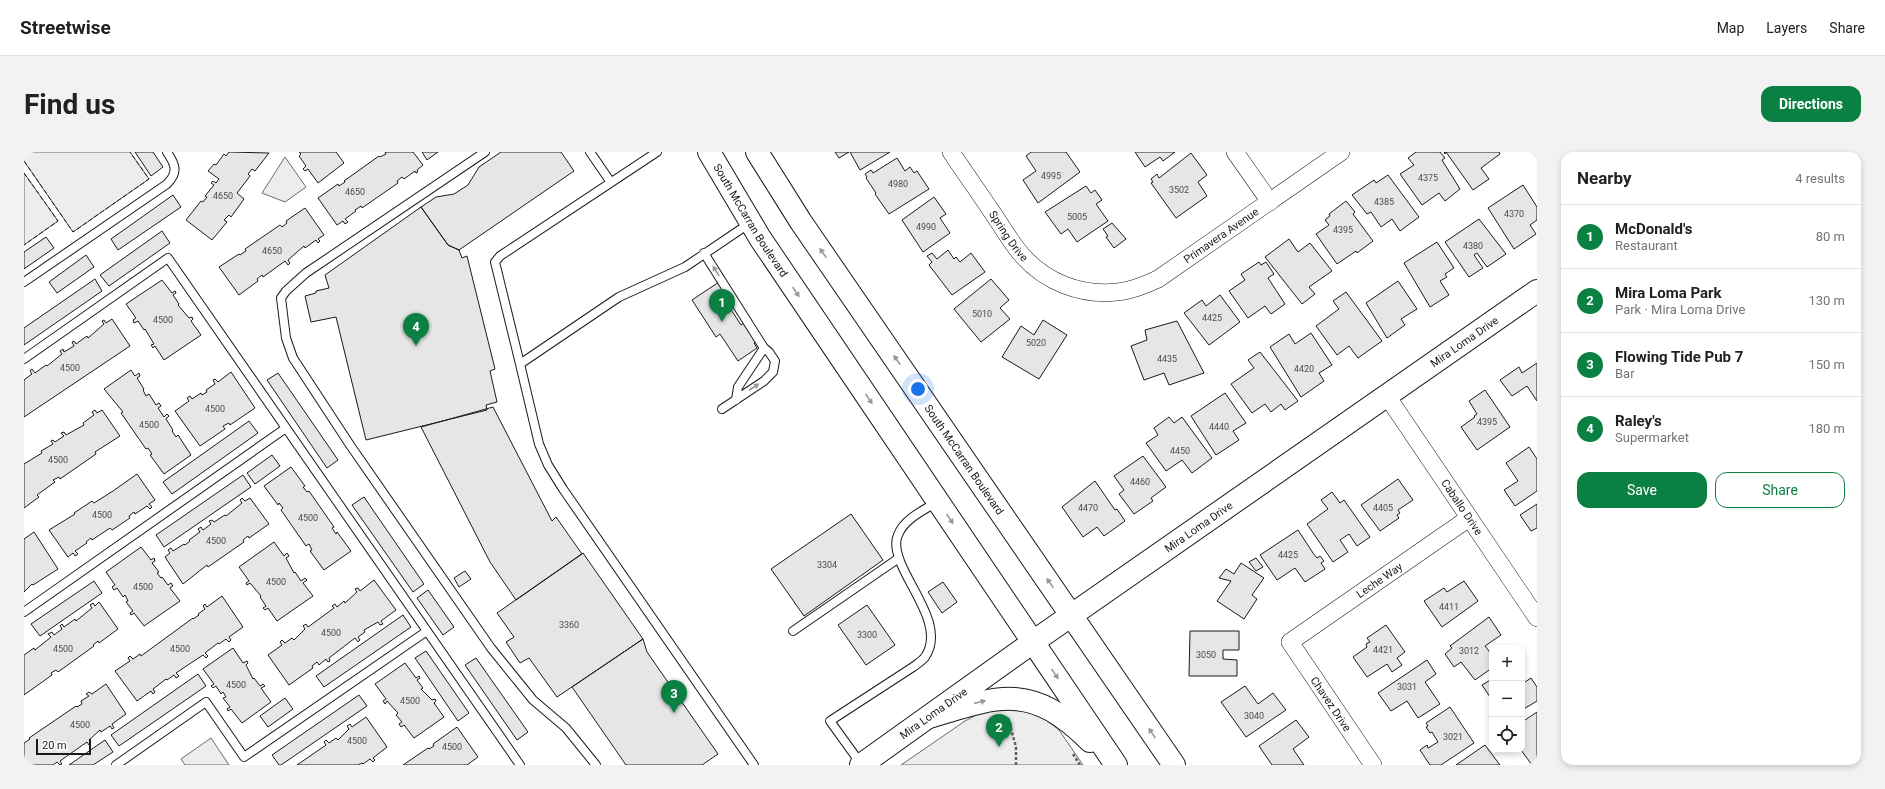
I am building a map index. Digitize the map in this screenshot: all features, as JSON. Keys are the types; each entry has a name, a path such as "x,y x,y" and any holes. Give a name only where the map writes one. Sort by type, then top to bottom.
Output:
{"main road":[{"name":"South McCarran Boulevard","path":"709,152 751,223 1115,765"},
{"name":"South McCarran Boulevard","path":"757,152 801,222 1072,614 1174,765"},
{"name":"Mira Loma Drive","path":"861,765 1072,614 1537,292"},
{"path":"929,716 995,698 1020,699 1036,703 1056,712 1075,727 1115,765"}],"street":[{"name":"Spring Drive","path":"951,152 1021,255 1037,270 1056,282 1077,290 1090,292"},
{"path":"1235,152 1270,202"},
{"name":"Primavera Avenue","path":"1090,292 1117,292 1138,288 1158,279 1341,152"},
{"name":"Caballo Drive","path":"1387,396 1537,618"},
{"name":"Leche Way","path":"1290,642 1469,518"},
{"name":"Chavez Drive","path":"1290,642 1373,765"}],"lane":[{"path":"24,282 167,184 176,169 175,164 167,152"},
{"path":"485,152 306,273 286,290 281,298 286,338 293,358 350,445 491,648 533,700 566,728 596,765"},
{"path":"590,152 610,181"},
{"path":"657,152 610,181 500,256 495,262 540,444 548,465 563,489 754,765"},
{"path":"520,364 619,296 667,276 751,223"},
{"path":"704,253 764,348 769,352 775,361 773,372 764,381 722,409"},
{"path":"24,359 168,258 520,765"},
{"path":"736,400 738,387 764,348"},
{"path":"24,612 286,428"},
{"path":"861,765 830,721 913,667 924,658 930,647 931,634 929,620 899,558 896,541 898,534 912,518 938,501"},
{"path":"793,632 899,558"},
{"path":"116,765 206,702 244,757 427,631"}],"path":[{"path":"1012,714 1007,714 1016,747 1016,765"}],"shaded area":[{"path":"24,152 130,152 149,179 73,232 24,161"},
{"path":"285,157 306,187 285,202 262,193"},
{"path":"24,173 58,221 24,245"},
{"path":"988,709 1026,709 1046,720 1059,730 1083,765 901,765 965,721"},
{"path":"211,738 229,765 185,765 181,759"}],"building":[{"path":"135,152 153,152 163,167 151,176"},
{"path":"229,152 269,153 255,171 252,169 248,174 250,176 237,193 244,199 231,217 229,215 224,220 227,222 212,240 186,220 201,201 203,202 207,197 205,196 214,185 211,183 213,181 216,183 219,179 208,171 214,164 216,165 224,154 226,156"},
{"path":"299,152 336,152 344,163 318,183 308,169 305,171 303,169 306,166 299,156 301,154"},
{"path":"385,152 413,152 423,165 417,170 418,172 416,173 415,171 404,179 402,177 397,181 398,183 362,208 361,206 355,210 356,211 345,219 348,222 345,224 343,221 337,225 318,198 338,184 339,186 345,182 344,181 379,156 380,157 386,154"},
{"path":"422,152 438,152 427,160"},
{"path":"501,152 561,152 574,171 459,250 448,245 421,207 436,197 454,194 468,185 479,167"},
{"path":"835,152 849,152 839,158"},
{"path":"850,152 890,152 860,170"},
{"path":"1031,152 1066,152 1080,172 1038,203 1023,180 1036,171 1026,156"},
{"path":"1135,152 1175,152 1163,161 1160,157 1145,167"},
{"path":"1416,152 1440,152 1445,158 1442,160 1460,189 1445,201 1439,193 1422,205 1400,174 1414,165 1408,158"},
{"path":"1446,152 1499,152 1500,154 1481,168 1489,179 1473,190"},
{"path":"1191,153 1207,175 1198,182 1207,196 1176,218 1151,183 1153,182 1151,179 1157,174 1159,178"},
{"path":"897,158 905,171 910,167 914,173 917,171 929,189 889,214 875,194 876,193 865,174 871,170 873,173"},
{"path":"1388,175 1419,217 1400,231 1392,219 1381,227 1371,212 1367,214 1352,195 1374,180 1376,183"},
{"path":"1523,185 1537,207 1537,220 1530,225 1536,234 1514,249 1488,208"},
{"path":"1086,186 1091,193 1095,190 1102,200 1096,204 1108,221 1077,242 1068,229 1061,234 1045,212"},
{"path":"173,195 181,207 118,250 111,239"},
{"path":"934,197 946,214 940,218 950,233 923,252 902,220"},
{"path":"1346,201 1355,212 1353,214 1373,241 1357,253 1356,251 1337,264 1316,234 1329,225 1325,220 1330,216 1329,214"},
{"path":"421,207 448,245 459,250 462,258 467,256 495,369 490,371 497,402 486,405 487,410 366,440 336,317 311,322 305,296 316,293 316,291 329,288 325,275"},
{"path":"305,208 324,235 318,239 320,241 318,243 316,240 305,248 304,246 288,260 290,263 288,265 285,261 263,277 262,275 257,279 258,281 239,295 219,267 246,251 245,249 280,225 282,227 287,223 286,221"},
{"path":"1479,219 1506,254 1487,267 1477,253 1474,255 1483,268 1469,277 1445,242"},
{"path":"1112,223 1126,239 1114,248 1106,237 1108,236 1103,229"},
{"path":"162,231 170,243 109,286 100,275"},
{"path":"46,237 54,248 24,269 24,252"},
{"path":"1289,239 1298,252 1310,243 1332,271 1309,287 1315,294 1302,304 1265,257"},
{"path":"1437,242 1454,268 1445,274 1447,277 1440,281 1449,295 1430,307 1404,263"},
{"path":"948,250 954,259 956,257 960,262 971,253 985,272 952,295 929,265 932,262 927,256 932,253 937,259"},
{"path":"86,255 94,267 57,293 49,282"},
{"path":"1259,262 1261,265 1266,262 1274,274 1268,278 1285,304 1271,314 1265,306 1248,318 1229,291 1245,280 1241,274"},
{"path":"95,279 102,291 24,345 24,328"},
{"path":"991,279 1009,300 1000,308 1010,319 981,342 954,309"},
{"path":"162,280 172,293 175,291 176,293 173,295 179,304 178,305 189,318 192,317 193,319 191,321 201,335 164,360 155,346 153,348 151,345 154,344 145,329 144,330 138,321 134,323 133,320 136,318 126,304"},
{"path":"1398,281 1417,309 1401,319 1405,325 1387,338 1366,303"},
{"path":"719,282 737,303 730,308 741,325 749,319 761,338 754,343 757,348 738,361 720,334 716,337 692,300"},
{"path":"1346,292 1382,341 1358,358 1349,346 1337,355 1316,326 1339,309 1333,301"},
{"path":"1220,295 1240,322 1209,345 1184,313 1202,300 1206,306"},
{"path":"112,319 130,346 24,417 24,380 32,374 30,371 32,369 35,373 46,365 47,366 62,354 60,351 63,349 64,352 74,346 72,342 74,341 76,344 87,336 88,338 104,324 102,321 104,320 106,323"},
{"path":"1043,320 1067,335 1039,379 1002,357 1021,326 1034,335"},
{"path":"1177,321 1204,373 1169,385 1164,373 1144,380 1131,346 1147,340 1145,330"},
{"path":"1311,333 1332,365 1319,373 1324,381 1301,397 1270,347 1289,334 1295,344"},
{"path":"1260,352 1298,401 1285,410 1281,404 1271,412 1265,404 1252,413 1231,384 1254,368 1248,360"},
{"path":"1537,363 1537,401 1527,386 1512,396 1500,380 1519,367 1522,373"},
{"path":"131,370 135,376 139,373 140,376 137,378 144,389 143,390 146,396 149,394 156,405 159,403 161,406 158,408 164,417 167,414 169,416 166,419 173,430 172,431 176,437 178,435 191,455 164,474 150,455 152,454 148,448 146,449 121,413 123,412 104,389"},
{"path":"231,372 255,408 230,425 229,423 223,426 225,429 200,446 175,411 189,401 187,398 190,396 192,399 201,393 202,395 207,392 206,390 215,384 213,380 215,379 218,382"},
{"path":"278,373 338,460 327,468 267,380"},
{"path":"1485,390 1510,427 1477,450 1461,427 1477,414 1469,401"},
{"path":"1225,393 1246,423 1233,431 1239,440 1216,455 1191,416"},
{"path":"493,407 552,521 556,517 582,554 516,600 490,562 421,427"},
{"path":"95,410 97,413 102,410 120,436 95,452 96,454 60,479 59,477 53,480 55,482 37,495 39,497 24,508 24,464 53,444 51,441 53,440 55,442 64,436 61,433 64,432 66,435 84,425 83,423 94,415 92,412"},
{"path":"1169,417 1174,423 1182,417 1212,458 1192,473 1182,460 1166,471 1146,443 1158,435 1154,428"},
{"path":"249,421 258,433 172,494 163,482"},
{"path":"1529,447 1537,459 1537,491 1515,506 1504,490 1518,481 1506,463"},
{"path":"272,455 280,466 255,484 247,473"},
{"path":"1143,456 1166,487 1151,498 1153,501 1134,514 1119,494 1124,490 1114,476"},
{"path":"291,467 305,486 303,487 307,492 309,491 334,527 332,528 336,534 337,532 351,551 324,570 310,551 312,550 309,544 306,546 281,510 283,508 279,503 278,505 264,486"},
{"path":"137,474 155,500 149,504 152,507 150,509 147,506 135,514 134,512 129,516 130,518 112,530 110,528 92,540 91,538 86,542 87,543 75,551 78,554 75,556 73,553 68,557 49,530 75,514 74,513 92,501 94,503 113,491"},
{"path":"243,475 251,487 164,547 156,535"},
{"path":"1398,479 1413,500 1398,510 1400,513 1397,515 1399,518 1380,531 1361,505"},
{"path":"1095,481 1115,510 1117,509 1125,521 1104,536 1097,527 1083,537 1062,507"},
{"path":"1332,492 1340,503 1344,500 1370,537 1357,546 1349,534 1340,540 1348,552 1333,562 1307,524 1328,509 1321,500"},
{"path":"364,497 424,584 413,592 352,505"},
{"path":"242,498 245,501 250,498 269,524 249,538 248,536 243,540 244,542 208,567 207,565 183,584 165,557 170,553 168,550 171,548 173,551 184,544 185,545 200,532 198,529 201,527 203,530 211,524 209,521 212,520 214,522 225,515 226,516 242,503 240,500"},
{"path":"1537,504 1537,528 1531,531 1520,515"},
{"path":"851,514 883,560 804,616 771,569"},
{"path":"1298,530 1317,558 1320,556 1324,561 1321,563 1325,569 1305,582 1295,568 1277,580 1260,555"},
{"path":"34,532 58,569 33,585 32,584 24,592 24,539"},
{"path":"274,542 284,556 287,553 289,556 286,558 294,573 295,572 301,581 305,578 307,580 303,583 313,596 277,621 268,608 265,610 263,608 266,606 260,597 261,596 250,583 247,585 246,583 249,581 239,567"},
{"path":"141,547 151,560 154,558 155,561 152,563 159,572 157,573 168,585 171,583 173,586 170,588 180,601 144,626 134,613 131,615 130,613 133,611 126,602 128,601 125,595 123,597 117,588 114,590 112,587 115,585 106,572"},
{"path":"583,553 643,639 557,697 529,658 520,663 506,642 514,637 497,613"},
{"path":"1256,558 1263,567 1256,571 1249,562"},
{"path":"1241,563 1264,578 1252,595 1257,599 1244,619 1217,601 1231,581 1219,578 1226,569 1234,574"},
{"path":"465,571 471,579 459,587 454,578"},
{"path":"374,580 396,610 381,621 383,624 380,625 378,622 364,630 365,632 358,637 360,640 358,642 355,638 329,658 330,661 328,662 326,659 319,665 317,662 312,666 313,668 289,685 268,655 282,645 280,642 282,640 285,643 292,638 294,640 305,629 303,626 306,624 308,627 334,608 332,606 335,604 337,607 344,601 345,603 357,592 355,589 358,588 360,591"},
{"path":"94,581 102,593 40,636 31,624"},
{"path":"1464,581 1478,601 1442,627 1424,601 1444,588 1447,592"},
{"path":"943,582 957,602 942,613 928,592"},
{"path":"428,590 454,627 443,635 417,598"},
{"path":"222,596 243,627 229,637 231,640 229,642 226,639 219,644 218,643 205,653 208,656 206,658 203,655 176,673 179,676 176,678 174,675 167,680 166,679 153,689 155,692 153,694 151,691 137,701 115,671 130,661 128,658 130,656 133,659 140,654 141,656 199,615 198,614 205,609 203,606 205,604 207,607"},
{"path":"99,602 118,629 99,643 98,641 93,645 94,646 58,672 56,670 51,673 52,675 24,695 24,655 34,648 35,650 51,637 48,634 52,632 54,635 62,629 60,626 62,624 64,627 75,619 76,621 92,608 90,605 93,603 95,606"},
{"path":"867,605 895,645 866,665 838,625"},
{"path":"403,615 411,627 324,687 316,676"},
{"path":"1489,617 1501,635 1485,646 1489,651 1489,670 1475,680 1461,662 1454,667 1445,654 1452,648 1450,646"},
{"path":"1386,625 1405,652 1397,658 1402,665 1392,672 1387,664 1367,677 1353,657 1367,647 1366,644 1370,642 1367,638"},
{"path":"1190,631 1239,631 1239,650 1223,650 1223,659 1237,660 1237,676 1189,676"},
{"path":"643,639 647,652 718,754 702,765 626,765 572,687"},
{"path":"233,648 243,663 247,661 248,663 246,665 253,679 254,678 260,686 263,684 265,686 261,688 271,702 242,723 231,709 228,711 227,709 230,707 223,698 226,697 223,692 221,694 216,686 213,688 211,686 214,684 203,669"},
{"path":"426,651 469,713 458,721 415,658"},
{"path":"476,658 528,732 517,740 465,665"},
{"path":"1427,660 1436,674 1425,682 1440,704 1418,718 1407,701 1391,711 1378,693"},
{"path":"405,663 416,678 419,676 420,678 417,680 423,688 421,689 432,700 435,699 436,701 434,703 444,717 414,738 404,725 401,727 399,724 402,722 396,715 398,713 387,701 385,704 383,701 386,699 375,684"},
{"path":"198,674 206,686 119,746 111,735"},
{"path":"1531,678 1537,687 1537,701 1525,708 1525,682"},
{"path":"1489,681 1489,696 1482,685"},
{"path":"106,684 126,714 112,724 114,728 112,729 110,726 101,732 100,730 89,740 91,743 89,745 87,742 60,761 62,764 60,765 57,762 53,765 24,765 24,743 30,739 29,738 76,706 77,707 82,704 81,701 89,696 86,694 89,692 92,694"},
{"path":"1245,686 1258,704 1273,693 1286,710 1246,737 1221,702"},
{"path":"359,695 367,706 279,765 272,755"},
{"path":"285,698 293,709 268,727 260,716"},
{"path":"1450,707 1474,743 1441,765 1430,765 1420,750 1427,745 1428,748 1438,742 1432,732 1430,733 1426,727 1428,726 1426,723"},
{"path":"1537,712 1537,764 1532,765 1523,753 1525,753 1525,720"},
{"path":"366,717 387,747 373,758 375,760 373,762 370,759 363,764 358,765 297,765 326,745 324,742 326,740 329,743 336,738 338,740 349,729 347,726 350,724 352,727"},
{"path":"1296,720 1309,737 1293,749 1304,765 1272,765 1259,746"},
{"path":"457,727 478,757 467,765 403,765 428,748 429,749 434,746 433,744"},
{"path":"105,740 113,752 93,765 69,765"},
{"path":"1485,745 1489,753 1491,753 1500,765 1456,765"}],"fence":[{"path":"24,161 73,232 149,179 130,152"},
{"path":"24,173 58,221 24,245"}],"place":[{"name":"McDonald's","path":"722,322"},
{"name":"Raley's","path":"416,346"},
{"name":"Flowing Tide Pub 7","path":"674,713"},
{"name":"Mira Loma Park","path":"999,747"}]}
